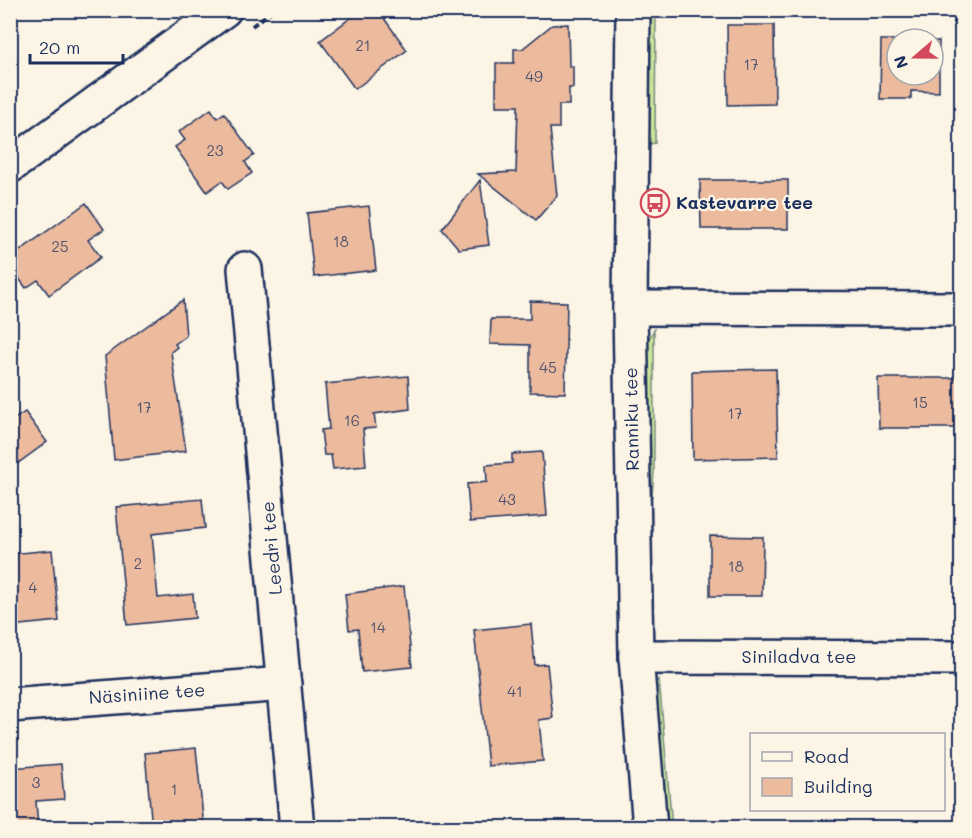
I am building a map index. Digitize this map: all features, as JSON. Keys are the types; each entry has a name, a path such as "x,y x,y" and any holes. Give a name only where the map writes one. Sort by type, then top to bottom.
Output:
{"street":[{"path":"10,166 224,10"},
{"name":"Ranniku tee","path":"633,10 630,308 636,657 650,828"},
{"name":"Leedri tee","path":"245,269 297,828"},
{"path":"630,308 962,309"},
{"name":"Siniladva tee","path":"636,657 962,658"},
{"name":"Näsiniine tee","path":"10,705 284,684"}],"green space":[{"path":"648,11 656,11 655,143 649,144"},
{"path":"654,330 652,496 645,492 645,345"},
{"path":"659,679 672,827 665,827 653,685"}],"building":[{"path":"361,10 378,10 407,50 355,89 320,41"},
{"path":"568,24 569,66 573,66 573,88 569,88 569,105 559,105 559,128 550,128 557,196 536,220 478,174 516,172 518,106 496,106 496,63 514,63 514,49 522,49 552,25"},
{"path":"727,25 774,25 775,104 728,105"},
{"path":"881,40 885,40 885,87 939,87 939,92 911,91 911,99 880,99"},
{"path":"211,109 217,118 224,113 254,155 245,162 252,173 228,189 222,181 207,192 175,147 185,140 179,132"},
{"path":"480,180 489,245 459,249 442,229"},
{"path":"700,180 788,180 788,229 701,229"},
{"path":"86,203 104,229 88,240 101,257 49,295 38,280 26,288 10,266 10,258"},
{"path":"369,206 376,270 314,277 307,213"},
{"path":"183,300 186,336 175,344 177,347 171,352 186,451 114,460 105,356"},
{"path":"530,301 567,302 565,393 530,392 530,345 490,344 491,319 530,319"},
{"path":"776,369 778,457 693,459 692,371"},
{"path":"408,376 410,409 374,414 376,428 363,429 366,466 333,469 331,455 324,455 321,430 329,429 325,384"},
{"path":"878,378 962,378 962,428 879,428"},
{"path":"25,412 47,442 10,469 10,422"},
{"path":"542,452 547,516 470,522 467,484 487,482 486,465 512,463 512,454"},
{"path":"202,499 205,528 152,534 158,598 193,594 195,618 127,625 116,507"},
{"path":"710,536 763,537 762,596 710,596"},
{"path":"52,550 59,621 10,626 10,554"},
{"path":"404,586 412,667 362,672 358,629 349,630 345,594"},
{"path":"531,624 535,665 547,664 553,718 539,720 543,761 488,766 474,630"},
{"path":"196,748 204,828 152,828 145,753"},
{"path":"61,764 64,799 36,801 38,828 10,828 10,768"}],"place":[{"name":"Kastevarre tee","path":"655,203"}]}
